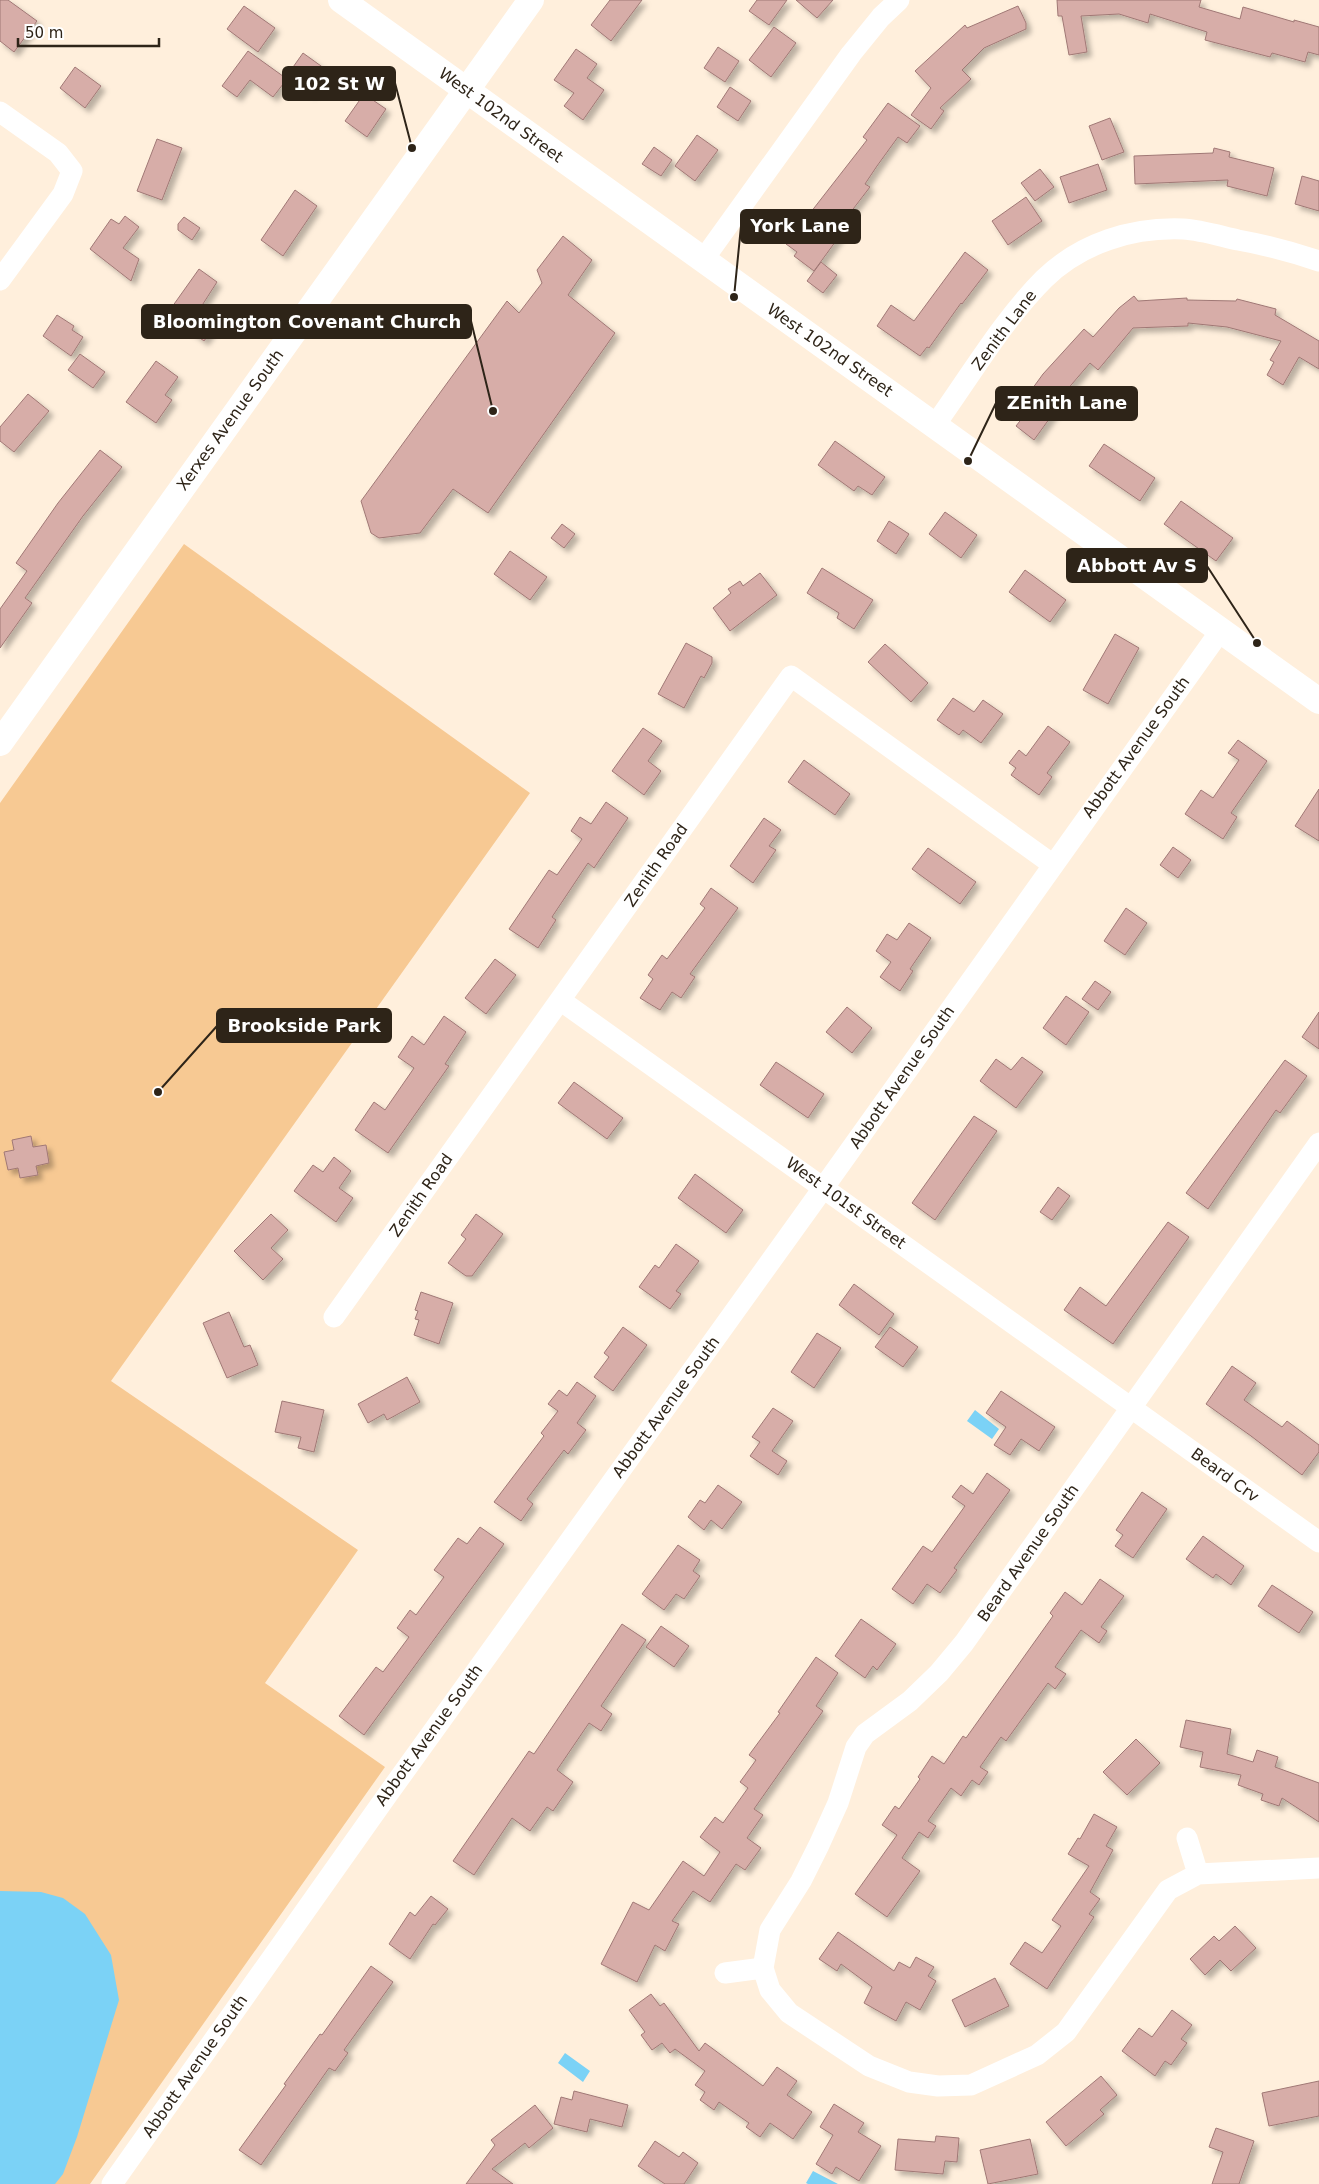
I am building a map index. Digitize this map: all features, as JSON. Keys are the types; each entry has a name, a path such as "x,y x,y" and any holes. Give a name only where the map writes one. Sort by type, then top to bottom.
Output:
{"street":[{"name":"West 102nd Street","path":"341,0 1319,701"},
{"name":"Xerxes Avenue South","path":"0,743 530,0"},
{"path":"702,260 851,54 880,17 899,0"},
{"path":"0,112 58,153 72,171 63,194 0,280"},
{"name":"Zenith Lane","path":"935,425 1018,307 1038,286 1073,255 1108,239 1145,230 1183,229 1286,250 1319,261"},
{"name":"Abbott Avenue South","path":"112,2184 388,1794 1221,630"},
{"name":"Zenith Road","path":"334,1317 792,676 1052,864"},
{"name":"West 101st Street","path":"560,1000 1132,1407"},
{"name":"Beard Avenue South","path":"763,1968 770,1930 802,1881 838,1803 856,1747 865,1734 910,1701 939,1673 964,1643 1319,1143"},
{"name":"Beard Crv","path":"1132,1407 1319,1542"},
{"path":"1187,1838 1198,1874"},
{"path":"725,1973 763,1968 770,1990 789,2013 869,2066 909,2082 938,2086 971,2085 1037,2056 1066,2032 1168,1890 1198,1874 1319,1868"}],"shaded area":[{"path":"184,544 530,793 111,1381 358,1550 265,1683 385,1767 90,2184 0,2184 0,803"}],"water":[{"path":"975,1410 999,1429 992,1439 967,1421"},
{"path":"0,1891 41,1892 63,1898 85,1914 111,1955 119,2000 77,2137 63,2174 55,2184 0,2184"},
{"path":"565,2053 590,2071 583,2082 558,2063"},
{"path":"813,2171 838,2184 806,2183"}],"building":[{"path":"0,0 8,0 37,21 14,52 0,41"},
{"path":"610,0 642,0 611,41 591,25"},
{"path":"757,0 787,0 769,25 749,11"},
{"path":"796,0 833,0 817,18"},
{"path":"1057,0 1201,0 1199,7 1240,19 1243,7 1294,22 1294,20 1319,27 1319,55 1308,52 1305,62 1272,53 1270,57 1205,40 1207,32 1150,14 1148,23 1119,14 1081,16 1087,52 1069,55 1062,16 1058,16"},
{"path":"244,6 275,28 258,52 227,29"},
{"path":"1018,6 1026,23 1026,29 984,48 962,70 971,79 940,108 944,111 931,129 911,115 931,88 915,71 965,25 967,28"},
{"path":"774,27 796,43 771,77 749,60"},
{"path":"718,47 739,61 725,82 704,68"},
{"path":"576,49 597,64 587,78 604,90 583,120 564,106 574,93 554,80"},
{"path":"248,51 287,79 273,97 250,80 237,97 222,86"},
{"path":"303,53 328,71 311,94 286,77"},
{"path":"75,67 101,86 85,108 60,88"},
{"path":"730,87 751,101 738,121 717,107"},
{"path":"364,94 386,109 367,137 345,121"},
{"path":"888,103 920,126 907,143 898,137 865,184 870,187 837,230 841,234 814,271 794,256 797,252 786,244 867,140 863,137"},
{"path":"1110,118 1124,152 1102,160 1089,126"},
{"path":"697,135 718,150 695,181 675,166"},
{"path":"157,139 182,148 162,200 137,191"},
{"path":"654,147 672,160 661,176 642,164"},
{"path":"1214,148 1230,152 1229,157 1274,168 1267,196 1227,186 1228,180 1135,184 1134,156 1213,153"},
{"path":"1098,164 1107,190 1069,203 1060,177"},
{"path":"1040,169 1054,187 1035,201 1021,183"},
{"path":"1302,176 1319,181 1319,211 1295,204"},
{"path":"295,190 317,206 283,256 261,240"},
{"path":"1026,197 1042,221 1008,245 992,221"},
{"path":"125,216 139,227 123,248 139,259 131,281 90,249 111,219 119,224"},
{"path":"184,217 200,228 192,240 178,230 178,224"},
{"path":"563,236 592,260 568,295 615,333 488,513 453,489 420,533 379,538 371,533 361,501 507,301 519,313 542,283 537,270"},
{"path":"965,252 988,270 961,303 929,348 927,347 920,356 877,326 891,305 914,321"},
{"path":"821,262 837,275 823,293 807,281"},
{"path":"199,269 217,282 201,307 219,320 204,341 167,314"},
{"path":"1134,296 1138,301 1187,298 1187,300 1236,301 1237,299 1276,309 1275,315 1319,341 1319,369 1299,357 1283,385 1267,375 1274,362 1270,360 1281,341 1227,327 1188,323 1188,326 1133,328 1098,370 1090,363 1066,391 1068,393 1034,440 1016,426 1027,412 1019,407 1043,374 1084,329 1093,337 1119,308"},
{"path":"57,315 74,326 72,330 83,337 71,356 43,336"},
{"path":"80,354 105,372 93,388 68,370"},
{"path":"156,361 178,377 165,395 172,400 156,423 126,402"},
{"path":"28,394 49,411 14,452 0,441 0,427"},
{"path":"835,441 885,477 872,495 858,486 854,491 818,465"},
{"path":"1104,444 1155,478 1140,501 1089,466"},
{"path":"100,450 122,467 83,516 25,598 32,603 0,648 0,609 27,571 16,563 58,503"},
{"path":"1181,501 1233,538 1216,561 1164,524"},
{"path":"945,512 977,535 961,558 929,534"},
{"path":"889,521 909,534 896,554 877,541"},
{"path":"562,524 575,534 564,548 551,538"},
{"path":"510,551 547,577 530,600 494,574"},
{"path":"822,568 873,600 854,629 837,618 839,613 807,593"},
{"path":"1025,570 1066,600 1050,622 1009,592"},
{"path":"760,573 777,595 730,631 713,608 731,593 728,589 740,581 743,586"},
{"path":"1115,634 1139,648 1108,704 1083,690"},
{"path":"686,643 712,657 712,663 704,678 701,676 684,708 658,694"},
{"path":"885,644 928,683 911,702 868,662"},
{"path":"953,698 974,712 983,700 1003,714 981,743 963,730 959,735 937,720"},
{"path":"1048,726 1070,742 1047,773 1052,777 1039,795 1011,775 1016,768 1009,763 1019,750 1026,756"},
{"path":"643,728 662,741 648,761 661,771 644,795 612,771"},
{"path":"1238,740 1267,761 1231,813 1237,817 1223,839 1185,814 1201,790 1213,798 1239,760 1228,753"},
{"path":"804,760 850,794 835,815 788,782"},
{"path":"1319,789 1319,841 1295,826"},
{"path":"606,802 628,818 594,868 588,863 552,917 556,920 538,948 509,929 549,870 557,875 582,839 571,831 580,817 591,824"},
{"path":"764,818 781,830 769,846 776,850 753,883 730,866"},
{"path":"1173,847 1191,860 1178,878 1160,865"},
{"path":"928,848 976,882 960,904 912,869"},
{"path":"711,888 738,908 690,974 695,977 681,998 672,992 660,1010 640,998 653,979 648,975 662,955 667,959 705,908 700,904"},
{"path":"1126,908 1147,923 1125,955 1104,941"},
{"path":"909,923 931,938 910,969 913,971 900,991 880,977 891,962 876,951 887,934 897,940"},
{"path":"495,959 516,975 486,1014 465,998"},
{"path":"1095,981 1111,992 1098,1010 1082,999"},
{"path":"1066,996 1089,1012 1066,1045 1043,1028"},
{"path":"847,1007 872,1028 852,1053 826,1032"},
{"path":"1319,1012 1319,1049 1302,1037"},
{"path":"444,1016 466,1032 445,1064 449,1066 388,1153 355,1130 374,1102 385,1110 414,1068 398,1057 412,1036 424,1045"},
{"path":"1022,1057 1043,1072 1016,1108 980,1081 996,1059 1011,1070"},
{"path":"1285,1060 1307,1076 1280,1113 1276,1110 1208,1209 1186,1193"},
{"path":"776,1062 824,1094 808,1118 760,1085"},
{"path":"574,1082 623,1118 607,1139 558,1103"},
{"path":"974,1116 997,1131 935,1220 912,1203"},
{"path":"31,1136 33,1147 46,1145 49,1163 36,1166 38,1175 20,1178 18,1168 8,1170 4,1152 14,1150 12,1140"},
{"path":"334,1157 351,1171 339,1188 353,1198 336,1222 294,1191 313,1165 323,1172"},
{"path":"695,1174 743,1210 726,1233 678,1198"},
{"path":"1058,1187 1070,1196 1052,1220 1040,1212"},
{"path":"271,1214 288,1230 271,1248 283,1259 263,1280 234,1251"},
{"path":"476,1214 503,1234 472,1276 466,1276 448,1263 466,1239 461,1235"},
{"path":"1168,1222 1189,1237 1113,1344 1064,1310 1080,1287 1106,1306"},
{"path":"676,1244 699,1261 676,1291 681,1294 670,1309 639,1287 655,1265 659,1268"},
{"path":"854,1284 894,1314 879,1335 839,1305"},
{"path":"421,1292 453,1303 439,1344 414,1335 419,1320 415,1319 418,1311 415,1310"},
{"path":"229,1312 244,1347 250,1345 258,1365 227,1378 203,1323"},
{"path":"623,1327 647,1345 613,1391 594,1377 609,1357 604,1353"},
{"path":"890,1327 918,1347 903,1367 875,1347"},
{"path":"817,1333 841,1348 814,1388 791,1372"},
{"path":"1232,1366 1256,1383 1244,1400 1282,1427 1287,1421 1319,1445 1319,1452 1302,1475 1206,1404"},
{"path":"407,1377 420,1402 387,1420 384,1414 368,1423 358,1404"},
{"path":"577,1382 596,1396 577,1423 586,1430 568,1454 564,1450 527,1499 533,1504 521,1521 494,1502 544,1436 541,1433 558,1411 548,1404 559,1390 567,1396"},
{"path":"1001,1391 1055,1427 1039,1451 1021,1439 1010,1455 994,1445 1006,1427 986,1413"},
{"path":"282,1401 324,1410 314,1452 298,1448 301,1437 275,1432"},
{"path":"773,1408 793,1421 772,1451 787,1461 778,1475 750,1456 760,1442 752,1437"},
{"path":"987,1473 1010,1490 954,1568 957,1570 940,1593 927,1584 913,1604 892,1589 923,1546 932,1552 965,1506 952,1497 961,1485 973,1494"},
{"path":"718,1485 742,1502 722,1529 711,1520 704,1530 688,1517 700,1500 705,1503"},
{"path":"1142,1492 1167,1509 1133,1558 1115,1546 1123,1535 1116,1530"},
{"path":"480,1527 504,1544 364,1735 339,1716 376,1667 383,1672 409,1637 397,1628 410,1610 416,1615 444,1577 434,1570 458,1538 467,1544"},
{"path":"1203,1536 1244,1566 1231,1585 1216,1574 1213,1578 1186,1559"},
{"path":"678,1545 700,1560 693,1571 700,1576 684,1599 676,1594 664,1610 642,1594"},
{"path":"1100,1579 1124,1596 1101,1627 1107,1631 1099,1643 1081,1630 1055,1667 1066,1674 1055,1689 1048,1683 1006,1741 1001,1737 980,1767 988,1772 979,1785 972,1780 961,1796 951,1788 928,1821 936,1826 928,1838 919,1832 902,1858 920,1871 887,1917 855,1894 897,1835 882,1825 895,1806 899,1809 920,1779 918,1777 932,1756 944,1764 963,1736 966,1738 1053,1616 1050,1613 1065,1592 1082,1605"},
{"path":"1272,1585 1313,1612 1299,1633 1258,1606"},
{"path":"861,1619 896,1644 877,1670 873,1666 865,1678 835,1656"},
{"path":"622,1624 646,1640 601,1706 612,1714 601,1731 589,1723 557,1770 573,1782 553,1811 547,1807 530,1831 512,1818 474,1875 453,1861 529,1751 534,1754"},
{"path":"661,1626 689,1646 674,1667 646,1647"},
{"path":"816,1657 838,1673 816,1706 823,1711 754,1809 763,1815 747,1838 761,1848 745,1870 736,1864 710,1902 693,1891 672,1921 679,1924 665,1951 655,1945 637,1982 601,1964 633,1902 649,1910 683,1861 704,1876 720,1852 700,1837 715,1817 723,1823 748,1788 740,1782 756,1760 749,1755 780,1713 778,1712"},
{"path":"1186,1720 1231,1729 1227,1754 1253,1762 1257,1750 1278,1757 1275,1767 1319,1783 1319,1822 1282,1798 1279,1806 1261,1800 1263,1794 1238,1785 1241,1775 1200,1767 1203,1752 1180,1747"},
{"path":"1136,1739 1160,1763 1127,1795 1103,1772"},
{"path":"1094,1814 1117,1827 1106,1846 1113,1850 1090,1892 1100,1899 1089,1914 1094,1917 1047,1989 1010,1964 1025,1942 1042,1953 1061,1926 1052,1920 1089,1866 1068,1854 1078,1838 1080,1839"},
{"path":"431,1896 448,1909 435,1925 433,1924 410,1959 389,1944 410,1912 415,1916"},
{"path":"1235,1926 1256,1948 1231,1971 1220,1960 1205,1975 1190,1959 1214,1936 1219,1941"},
{"path":"838,1932 894,1971 899,1962 910,1968 916,1957 934,1967 928,1976 936,1981 920,2010 906,2002 896,2021 864,2003 872,1987 841,1964 837,1971 819,1959"},
{"path":"371,1966 393,1982 344,2050 348,2053 335,2071 329,2068 261,2165 239,2150 286,2085 284,2084 320,2034 322,2035"},
{"path":"995,1978 1009,2006 965,2027 952,2000"},
{"path":"651,1994 660,2006 664,2003 699,2051 705,2043 763,2086 777,2067 797,2081 787,2095 812,2112 793,2139 770,2123 760,2137 746,2127 749,2123 719,2102 714,2110 700,2100 705,2092 695,2085 705,2071 675,2049 670,2053 662,2043 652,2050 641,2035 645,2032 629,2010"},
{"path":"1172,2010 1192,2025 1181,2039 1187,2043 1171,2065 1165,2061 1155,2076 1122,2051 1139,2028 1152,2037"},
{"path":"1101,2076 1117,2095 1100,2110 1104,2114 1066,2146 1046,2122"},
{"path":"1319,2081 1319,2116 1269,2126 1262,2093"},
{"path":"574,2091 628,2105 622,2127 590,2119 587,2132 554,2124 561,2097 572,2100"},
{"path":"834,2104 864,2123 858,2132 881,2146 859,2181 836,2167 832,2174 816,2164 833,2135 820,2127"},
{"path":"535,2105 553,2128 529,2148 525,2143 492,2169 513,2184 466,2184 495,2145 491,2140"},
{"path":"1216,2128 1254,2141 1239,2184 1212,2184 1223,2152 1209,2147"},
{"path":"936,2136 959,2138 957,2162 945,2161 943,2174 895,2170 898,2139 935,2142"},
{"path":"1030,2139 1038,2174 988,2184 980,2150"},
{"path":"655,2141 679,2157 683,2152 698,2163 684,2184 665,2184 638,2166"}],"place":[{"name":"102 St W","path":"412,148"},
{"name":"York Lane","path":"734,297"},
{"name":"Bloomington Covenant Church","path":"493,411"},
{"name":"ZEnith Lane","path":"968,461"},
{"name":"Abbott Av S","path":"1257,643"},
{"name":"Brookside Park","path":"158,1092"}]}
